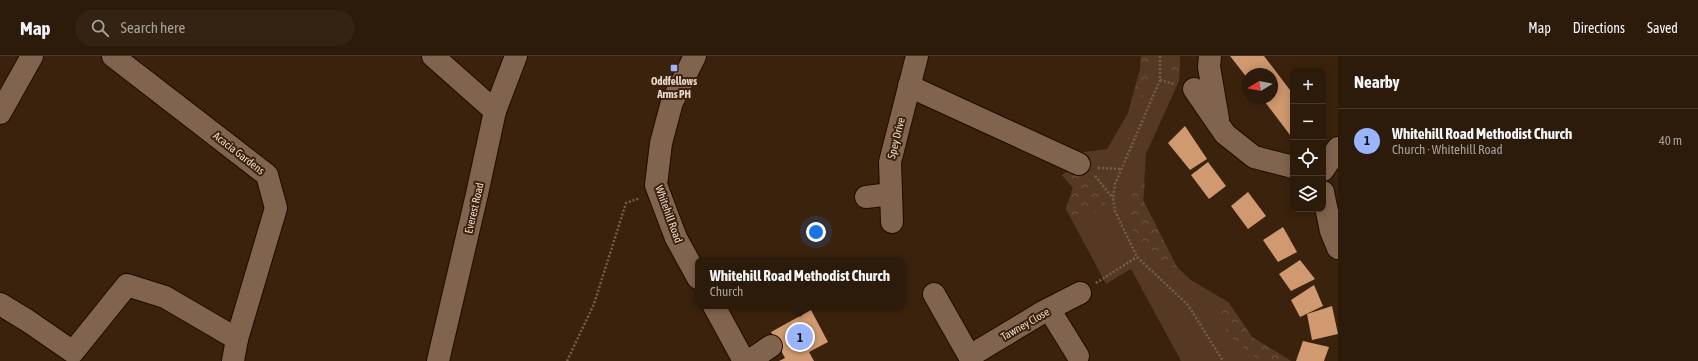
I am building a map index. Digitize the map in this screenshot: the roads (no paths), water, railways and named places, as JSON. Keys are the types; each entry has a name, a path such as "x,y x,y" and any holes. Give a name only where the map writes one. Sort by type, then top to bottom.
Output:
{"street":[{"path":"0,113 32,56"},
{"name":"Acacia Gardens","path":"113,56 267,175 276,208 237,339 233,361"},
{"path":"433,56 495,111"},
{"name":"Everest Road","path":"438,361 495,111 516,56"},
{"name":"Whitehill Road","path":"695,56 672,102 661,143 656,185 676,238 695,273"},
{"name":"Spey Drive","path":"892,222 890,162 917,56"},
{"path":"1210,56 1209,67 1219,125"},
{"path":"909,86 1079,164"},
{"path":"1194,90 1225,134 1254,157 1290,167"},
{"path":"1326,166 1338,148"},
{"path":"866,197 891,194"},
{"path":"1326,207 1331,231 1338,248"},
{"path":"0,304 28,321 70,356 127,285 165,297 237,339"},
{"name":"Tawney Close","path":"934,294 971,359 1050,309 1080,293"},
{"path":"716,309 744,361"},
{"path":"1050,309 1078,356"},
{"path":"749,361 771,346"}],"place":[{"name":"Oddfellows Arms PH","path":"674,68"},
{"name":"Whitehill Road Methodist Church","path":"800,337"}]}
